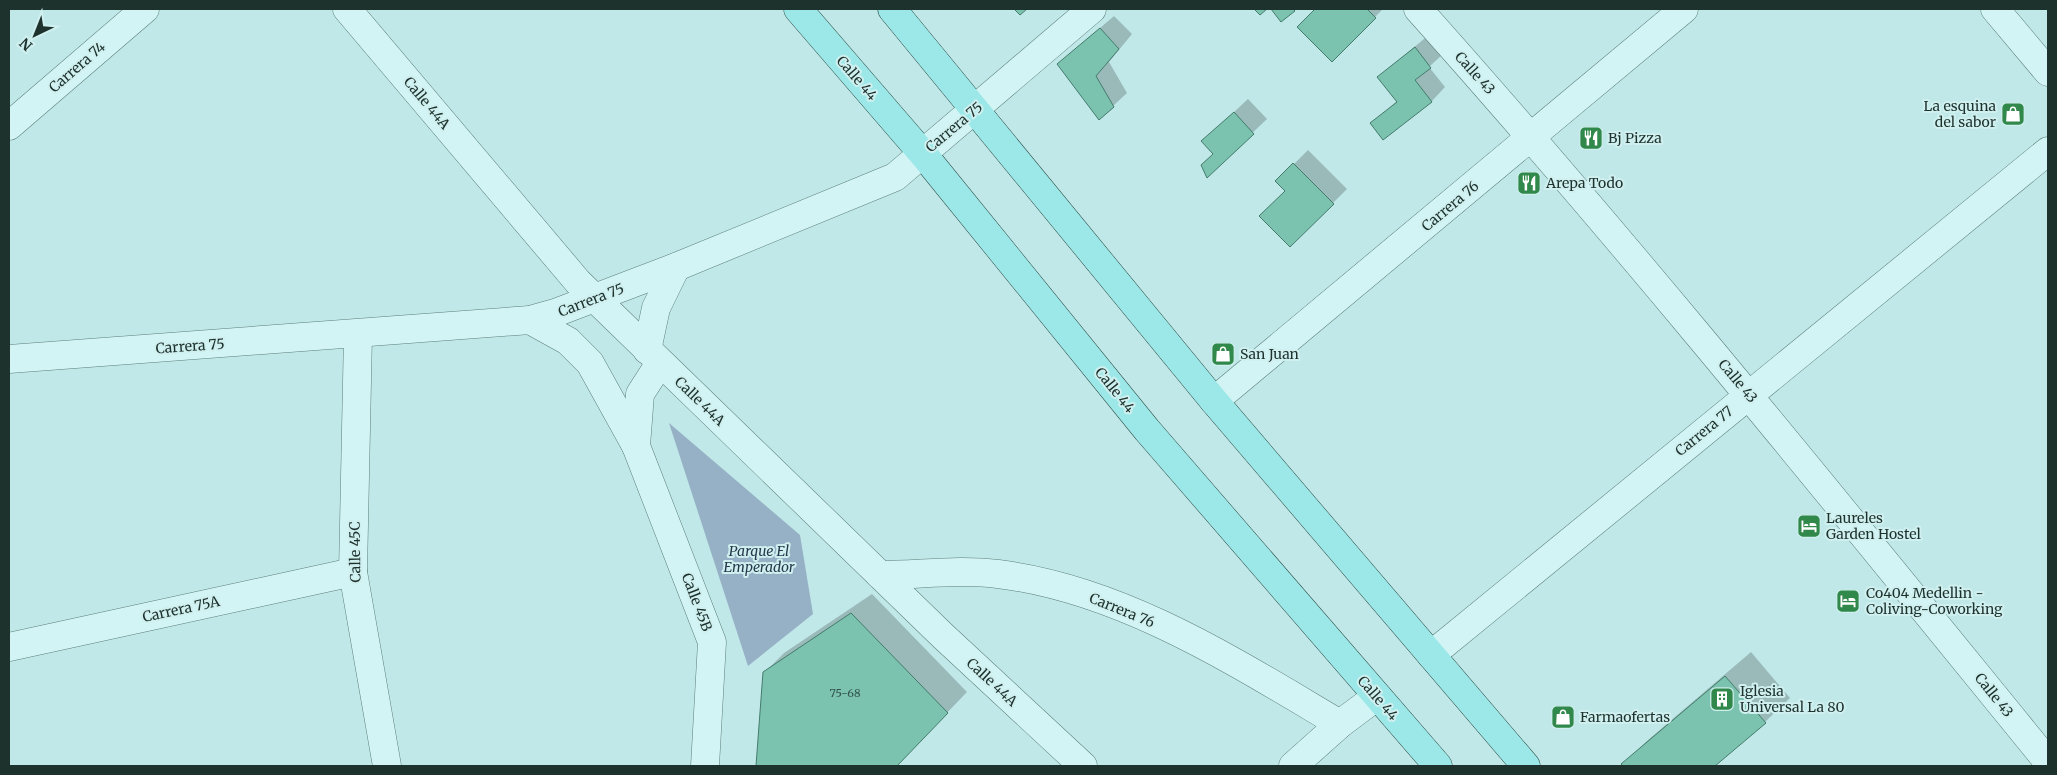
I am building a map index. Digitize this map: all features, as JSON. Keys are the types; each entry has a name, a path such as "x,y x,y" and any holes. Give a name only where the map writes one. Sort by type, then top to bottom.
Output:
{"main road":[{"name":"Calle 44","path":"798,9 923,154 1148,430 1438,766"},
{"path":"892,9 976,108 1214,402 1526,766"}],"street":[{"name":"Carrera 74","path":"9,126 145,9"},
{"name":"Calle 44A","path":"347,9 578,282 880,575 1083,766"},
{"name":"Carrera 75","path":"9,359 530,320 555,313 676,267 895,178 1092,9"},
{"name":"Calle 43","path":"1418,9 1532,137 1749,395 2048,762"},
{"name":"Carrera 76","path":"1214,402 1684,9"},
{"path":"1995,9 2048,72"},
{"name":"Carrera 77","path":"1431,655 2048,151"},
{"path":"654,357 656,308 676,267"},
{"name":"Calle 45B","path":"530,320 568,341 590,363 636,446 712,642 705,766"},
{"name":"Calle 45C","path":"358,334 353,572 387,766"},
{"name":"Calle 45B","path":"636,446 640,394 654,357"},
{"name":"Carrera 75A","path":"9,647 353,572"},
{"name":"Carrera 76","path":"880,575 997,574 1076,591 1116,605 1190,639 1267,680 1340,724"},
{"path":"1292,766 1340,724 1376,696"}],"green space":[{"name":"Parque El Emperador","path":"669,423 800,535 813,614 748,666"}],"building":[{"path":"1014,9 1027,9 1020,15"},
{"path":"1254,9 1267,9 1260,15"},
{"path":"1271,9 1293,9 1295,11 1281,22"},
{"path":"1315,9 1367,9 1376,18 1332,62 1297,27"},
{"path":"1100,28 1119,49 1096,76 1114,107 1099,120 1057,64"},
{"path":"1415,47 1431,68 1415,80 1432,102 1383,140 1370,123 1397,102 1377,77"},
{"path":"1234,112 1254,134 1207,178 1201,165 1213,154 1201,141"},
{"path":"1293,163 1334,204 1290,247 1259,216 1285,191 1275,181"},
{"path":"851,613 948,713 897,766 756,766 763,672"},
{"name":"Iglesia Universal La 80","path":"1725,676 1766,723 1715,766 1623,766 1621,764"}],"place":[{"name":"La esquina del sabor","path":"2013,114"},
{"name":"Bj Pizza","path":"1591,138"},
{"name":"Arepa Todo","path":"1529,183"},
{"name":"San Juan","path":"1223,354"},
{"name":"Laureles Garden Hostel","path":"1809,526"},
{"name":"Co404 Medellin - Coliving-Coworking","path":"1848,601"},
{"name":"Iglesia Universal La 80","path":"1722,699"},
{"name":"Farmaofertas","path":"1563,717"}]}
